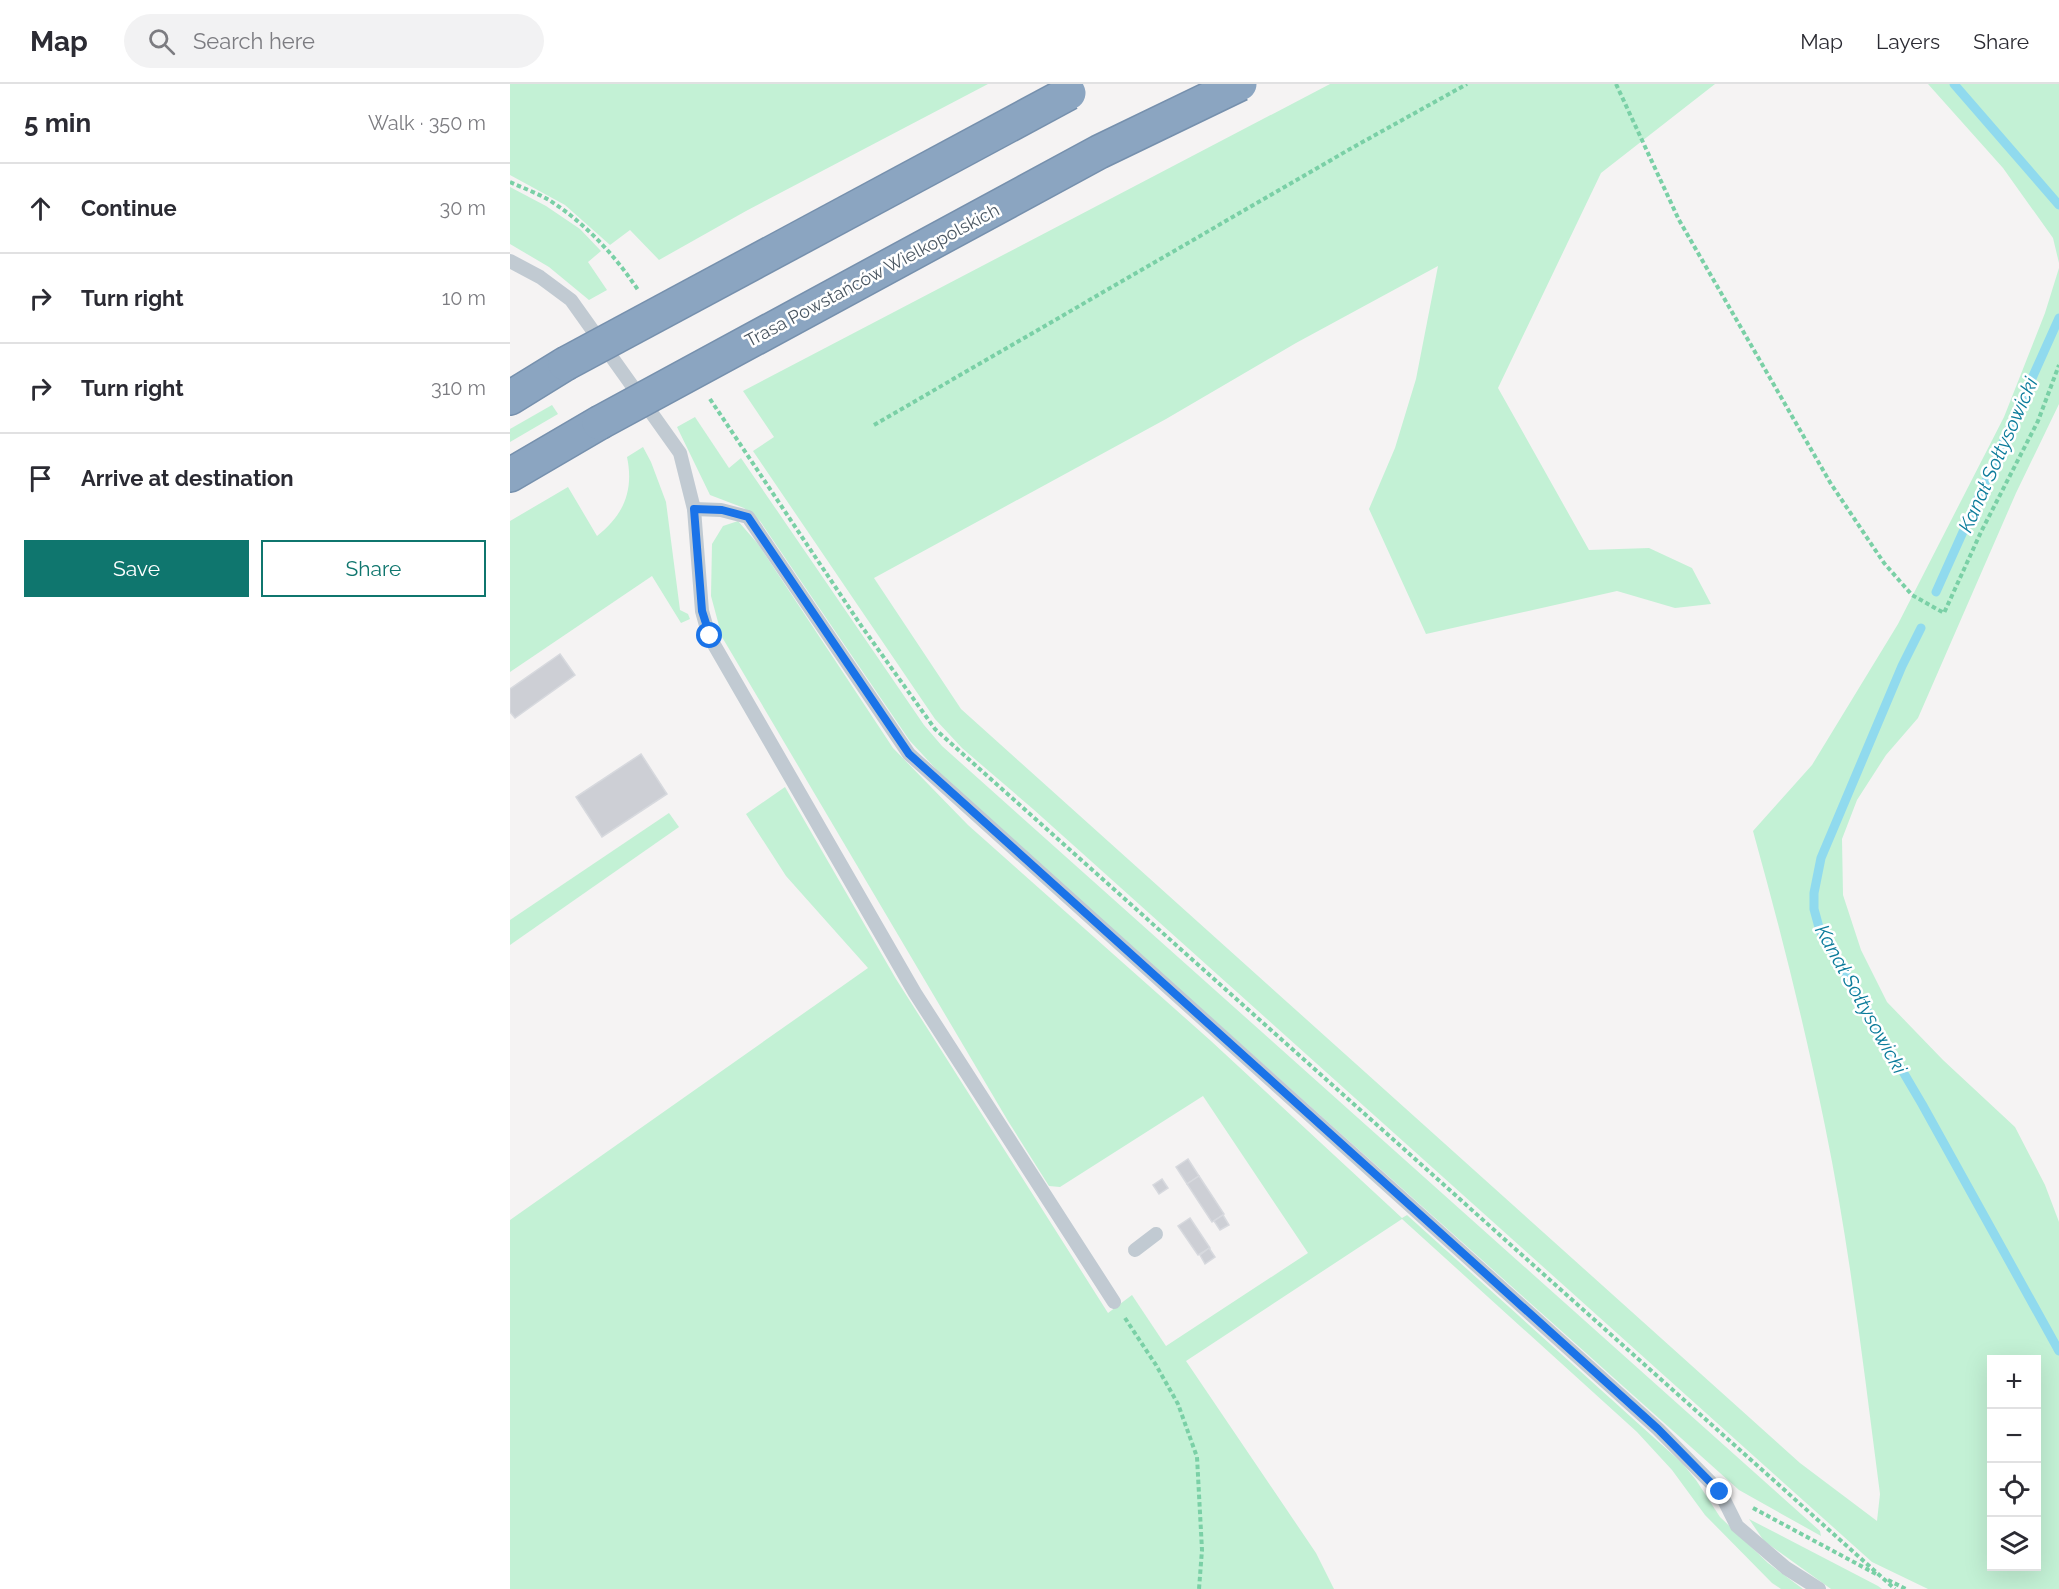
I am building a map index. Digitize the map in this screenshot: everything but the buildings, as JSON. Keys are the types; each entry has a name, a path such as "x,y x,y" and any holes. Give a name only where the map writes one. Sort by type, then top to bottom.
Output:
{"highway":[{"path":"510,398 565,364 1088,84"},
{"name":"Trasa Powstańców Wielkopolskich","path":"510,475 599,423 1099,152 1240,84"}],"lane":[{"path":"510,261 540,277 571,300 680,453 694,509 702,611 710,636 915,993 1114,1302"},
{"path":"694,509 722,510 748,517 909,754 1658,1429 1720,1492 1737,1526 1786,1568 1819,1589"},
{"path":"1135,1250 1156,1234"}],"path":[{"path":"874,425 1350,149 1467,84"},
{"path":"1616,84 1679,220 1831,484 1884,563 1912,595 1944,613 1981,532 2038,421 2059,365"},
{"path":"510,182 548,200 591,232 620,264 640,294"},
{"path":"705,392 860,624 935,729 1895,1589"},
{"path":"1114,1302 1156,1365 1178,1404 1197,1457 1202,1550 1199,1589"},
{"path":"1752,1508 1906,1589"}],"green space":[{"path":"510,84 988,84 746,211 659,260 630,230 610,245 565,205 510,175"},
{"path":"1330,84 1715,84 1601,173 1498,388 1589,550 1649,548 1692,568 1711,604 1675,608 1617,591 1426,634 1369,509 1395,448 1416,379 1438,266 1296,343 1166,419 874,578 961,709 1800,1463 1877,1521 1880,1494 1856,1310 1834,1172 1801,1015 1753,831 1812,765 1898,624 2004,417 2045,313 2059,268 2059,404 2016,493 1918,718 1886,755 1857,800 1842,839 1843,895 1861,950 1887,1002 1943,1060 2015,1127 2045,1185 2059,1222 2059,1589 1928,1589 1872,1562 1033,809 962,748 935,719 753,451 774,437 743,391"},
{"path":"1928,84 2059,84 2059,263 2053,238 2003,168"},
{"path":"510,187 546,206 580,229 601,251 588,262 607,290 589,300 549,267 510,244"},
{"path":"552,405 558,414 510,442 510,429"},
{"path":"695,417 729,468 741,458 924,725 942,746 1820,1531 1821,1536 1739,1490 948,782 910,741 760,521 744,508 710,495 677,427"},
{"path":"643,447 666,502 680,610 688,614 690,619 681,623 652,576 510,672 510,521 568,487 597,536 614,519 625,501 629,480 627,457"},
{"path":"738,521 758,544 893,748 968,825 1211,1041 1402,1218 1407,1215 1682,1463 1720,1517 1768,1563 1803,1589 1781,1589 1772,1583 1705,1515 1672,1470 1637,1432 1402,1219 1186,1361 1316,1553 1334,1589 510,1589 510,1220 868,968 786,876 746,814 785,787 896,979 1108,1313 1132,1295 1166,1346 1308,1253 1203,1096 1060,1187 1049,1186 1008,1121 722,637 711,596 712,544 723,526"},
{"path":"669,813 679,827 510,945 510,920"},
{"path":"1749,1519 1882,1589 1831,1589 1764,1541"}],"waterway":[{"name":"Kanał Sołtysowicki","path":"1954,84 2059,205"},
{"name":"Kanał Sołtysowicki","path":"1936,592 2059,318"},
{"name":"Kanał Sołtysowicki","path":"1921,628 1902,666 1821,858 1814,893 1814,909 1820,931 1922,1104 2059,1351"}],"route":[{"path":"710,636 702,611 694,509 722,510 748,517 909,754 1658,1429 1720,1492"}]}
